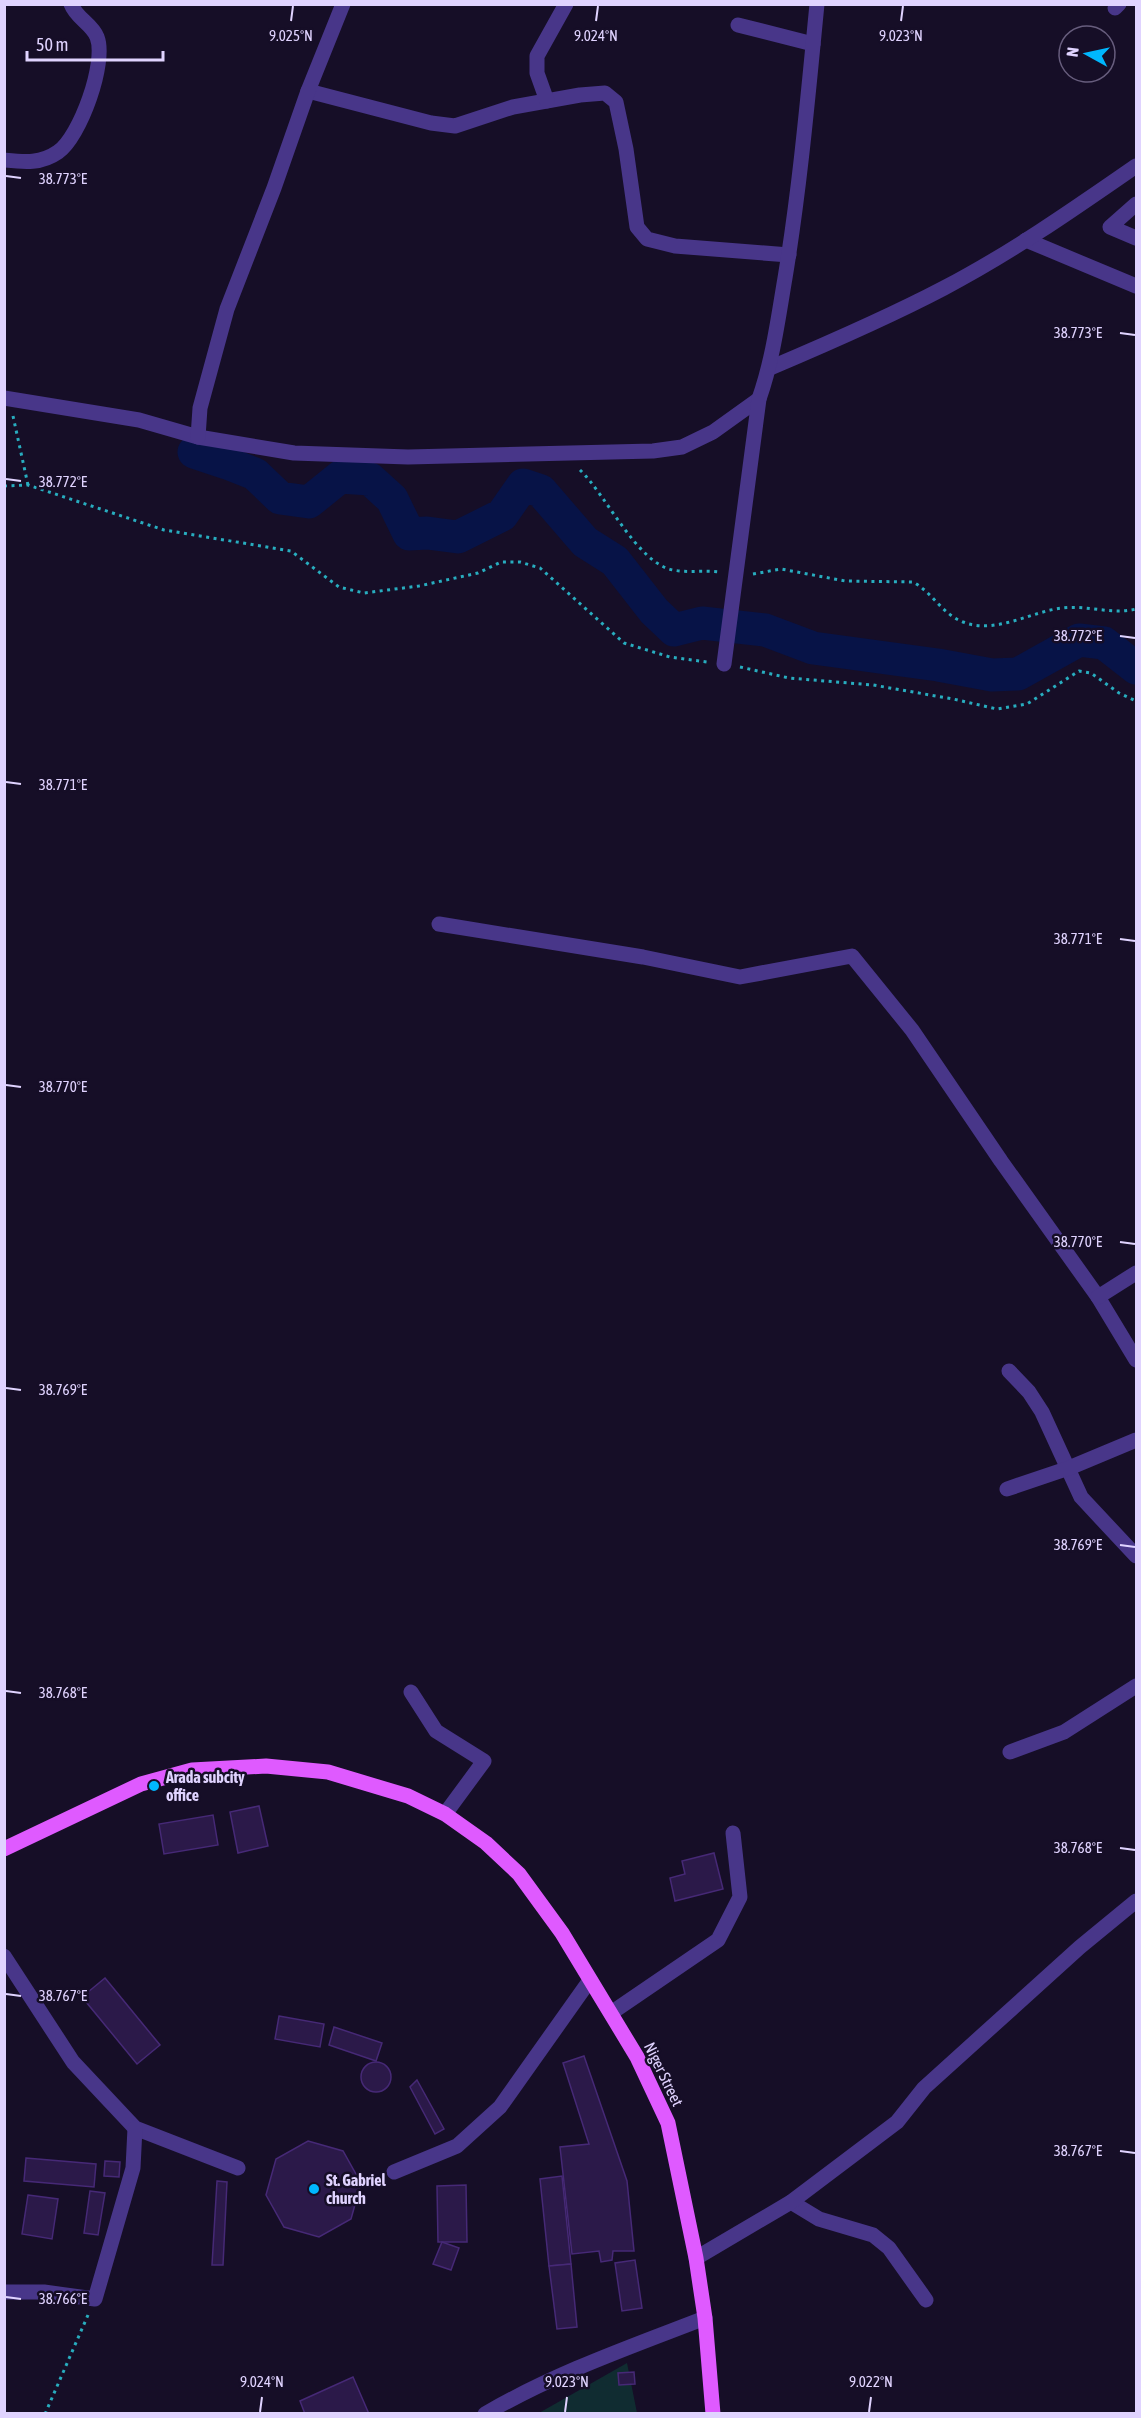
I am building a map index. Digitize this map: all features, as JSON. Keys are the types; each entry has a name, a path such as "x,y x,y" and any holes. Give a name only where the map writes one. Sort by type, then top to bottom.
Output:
{"main road":[{"name":"Niger Street","path":"4,1849 141,1784 192,1770 266,1766 328,1772 408,1796 445,1814 486,1843 519,1874 562,1933 638,2057 668,2123 696,2258 705,2318 714,2414"}],"street":[{"path":"4,160 35,162 59,151 76,129 96,77 100,50 96,35 74,11 71,4"},
{"path":"198,437 200,408 224,318 308,91 343,4"},
{"path":"547,101 537,73 537,56 566,4"},
{"path":"724,664 759,399 770,368 789,255 803,148 817,4"},
{"path":"738,26 813,45"},
{"path":"308,91 431,123 455,126 513,107 605,93 616,102 626,149 637,227 647,239 675,246 789,255"},
{"path":"770,368 865,327 946,287 1026,240 1136,168"},
{"path":"1137,204 1110,227 1137,238"},
{"path":"1026,240 1137,286"},
{"path":"4,398 139,420 198,437 294,453 408,457 562,452 653,452 682,447 713,432 759,399"},
{"path":"439,924 643,957 740,977 852,956 912,1030 1001,1161 1098,1297 1137,1359"},
{"path":"1098,1297 1137,1274"},
{"path":"1009,1371 1029,1392 1042,1412 1082,1497 1137,1556"},
{"path":"1007,1489 1070,1468 1137,1440"},
{"path":"1010,1752 1064,1732 1137,1686"},
{"path":"411,1692 436,1731 484,1761 445,1814"},
{"path":"611,2013 718,1940 740,1897 733,1833"},
{"path":"696,2258 791,2202 897,2122 924,2088 1080,1947 1137,1901"},
{"path":"4,1956 73,2062 135,2127 238,2168"},
{"path":"394,2172 457,2146 500,2107 590,1980"},
{"path":"4,2292 44,2292 94,2299 133,2168 135,2127"},
{"path":"791,2202 819,2219 873,2235 889,2248 926,2300"},
{"path":"484,2414 526,2390 569,2370 705,2318"}],"path":[{"path":"14,420 28,485"},
{"path":"562,452 594,483 637,546 660,564 672,570 706,570 735,575 781,570 844,581 913,582 922,587 945,611 964,623 989,626 1061,608 1080,607 1116,611 1137,609"},
{"path":"4,486 28,485 164,530 291,551 339,587 364,593 419,586 478,573 501,562 520,562 540,568 624,643 670,657 724,664 789,678 873,685 953,699 997,710 1027,704 1079,671 1091,673 1119,693 1137,701"},
{"path":"45,2414 94,2299"}],"green space":[{"path":"627,2363 637,2413 539,2413"}],"building":[{"path":"259,1806 268,1846 238,1853 230,1812"},
{"path":"213,1815 218,1845 164,1854 159,1824"},
{"path":"714,1853 723,1889 675,1901 670,1878 685,1874 682,1861"},
{"path":"105,1978 160,2045 137,2064 82,1997"},
{"path":"279,2016 324,2024 320,2047 275,2039"},
{"path":"334,2027 382,2043 376,2061 329,2045"},
{"path":"584,2056 627,2181 634,2251 613,2251 612,2260 601,2262 599,2251 572,2254 560,2147 589,2144 563,2063"},
{"path":"376,2062 387,2066 391,2077 387,2088 376,2092 365,2088 361,2077 365,2066"},
{"path":"417,2080 444,2129 435,2134 410,2087"},
{"name":"St. Gabriel church","path":"308,2141 343,2151 361,2183 351,2219 319,2237 284,2227 266,2195 276,2159"},
{"path":"26,2158 96,2164 94,2187 24,2181"},
{"path":"105,2161 120,2162 119,2177 104,2176"},
{"path":"562,2176 571,2264 549,2266 540,2179"},
{"path":"217,2181 227,2182 223,2265 212,2265"},
{"path":"466,2185 467,2242 438,2242 437,2186"},
{"path":"90,2191 105,2193 98,2235 84,2233"},
{"path":"28,2195 58,2199 52,2239 22,2234"},
{"path":"442,2242 459,2248 451,2270 433,2264"},
{"path":"635,2260 642,2308 622,2311 615,2263"},
{"path":"571,2264 577,2327 557,2329 549,2266"},
{"path":"634,2372 635,2384 619,2385 618,2373"},
{"path":"353,2377 369,2414 305,2414 300,2401"}],"waterway":[{"path":"194,452 255,474 280,498 309,502 340,477 370,479 392,499 409,534 427,533 458,537 502,515 523,485 541,491 585,542 615,561 654,611 674,630 702,623 765,630 813,648 938,665 992,675 1018,674 1079,640 1104,643 1136,668"}],"place":[{"name":"Arada subcity office","path":"154,1786"},
{"name":"St. Gabriel church","path":"314,2189"}]}
